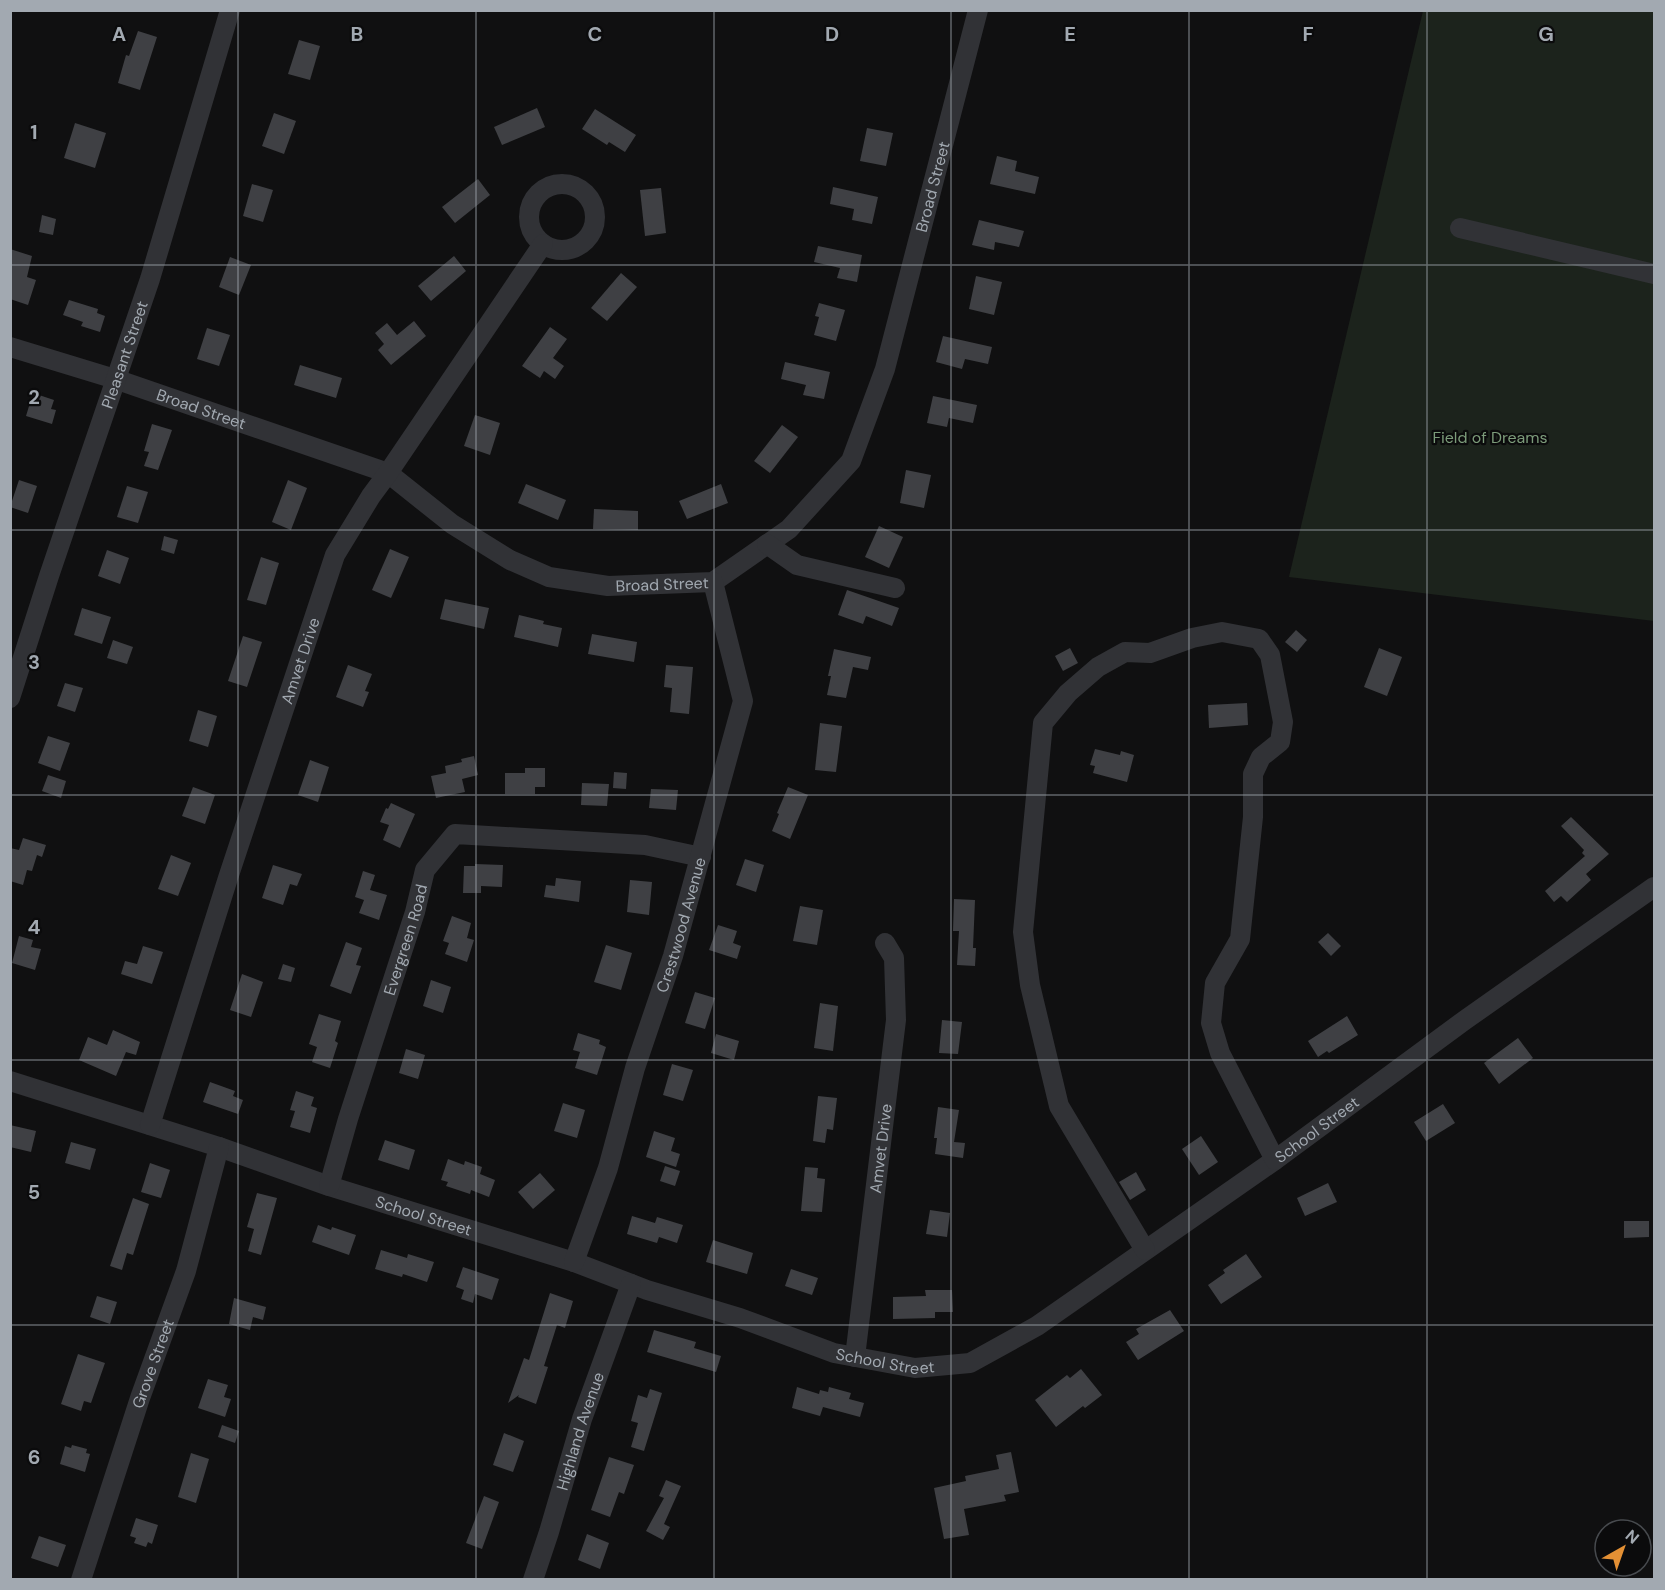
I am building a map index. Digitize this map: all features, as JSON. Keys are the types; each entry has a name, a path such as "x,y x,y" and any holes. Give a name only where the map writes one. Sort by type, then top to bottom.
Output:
{"street":[{"name":"Pleasant Street","path":"10,698 150,279 230,10"},
{"name":"Broad Street","path":"10,347 115,379 388,473 452,524 510,560 549,577 608,586 713,582 789,529 851,461 885,369 978,10"},
{"path":"1460,228 1654,273"},
{"name":"Amvet Drive","path":"150,1125 334,555 371,496 543,244"},
{"path":"767,544 797,565 895,588"},
{"name":"Crestwood Avenue","path":"574,1262 608,1168 635,1068 673,956 743,701 713,582"},
{"path":"1144,1250 1059,1106 1030,985 1023,932 1044,723 1068,693 1098,667 1125,651 1150,653 1192,638 1222,632 1259,639 1270,655 1283,722 1280,742 1261,757 1253,774 1253,817 1240,939 1215,983 1211,1023 1220,1053 1275,1160"},
{"name":"Evergreen Road","path":"329,1186 425,870 455,834 645,845 701,857"},
{"name":"School Street","path":"10,1081 150,1125 329,1186 574,1262 631,1284 740,1318 834,1353 915,1368 970,1363 1037,1326 1275,1160 1465,1020 1654,887"},
{"name":"Amvet Drive","path":"855,1357 896,1020 894,958 885,943"},
{"name":"Grove Street","path":"81,1580 140,1398 186,1271 219,1148"},
{"name":"Highland Avenue","path":"533,1580 582,1419 631,1284"}],"green space":[{"name":"Field of Dreams","path":"1423,11 1654,11 1654,621 1289,577"}],"building":[{"path":"138,31 157,37 140,90 118,83 126,55 129,56"},
{"path":"299,40 320,46 310,80 288,74"},
{"path":"537,108 545,127 502,145 494,127"},
{"path":"595,109 636,135 625,152 609,142 607,145 582,129"},
{"path":"274,113 296,121 284,154 262,146"},
{"path":"75,123 106,133 95,168 64,158"},
{"path":"867,128 893,133 886,166 860,161"},
{"path":"997,156 1017,161 1015,171 1039,177 1035,194 990,184"},
{"path":"478,179 490,195 455,223 442,207"},
{"path":"252,184 273,190 263,222 243,216"},
{"path":"833,187 878,197 872,224 852,220 854,209 830,204"},
{"path":"661,188 666,233 645,236 640,190"},
{"path":"42,215 56,219 53,235 39,232"},
{"path":"979,220 1024,231 1019,247 995,242 994,250 972,245"},
{"path":"818,246 862,255 857,282 837,278 840,268 814,262"},
{"path":"10,249 32,256 27,277 36,280 28,305 10,299"},
{"path":"454,256 466,271 431,301 418,286"},
{"path":"230,257 251,265 239,295 219,287"},
{"path":"621,273 637,287 607,321 591,308"},
{"path":"976,276 1002,282 994,315 969,309"},
{"path":"69,300 98,309 97,313 105,316 100,332 81,326 83,322 63,315"},
{"path":"819,303 845,310 836,341 814,335 819,317 815,316"},
{"path":"414,321 426,336 391,365 378,350 384,344 375,333 387,323 397,335"},
{"path":"550,327 567,339 553,358 564,366 555,379 544,371 540,378 522,366"},
{"path":"207,328 230,335 219,366 197,359"},
{"path":"943,336 992,347 988,364 965,359 962,369 936,362"},
{"path":"785,362 830,372 824,399 803,395 806,385 781,379"},
{"path":"300,365 342,378 336,398 294,385"},
{"path":"33,393 54,400 51,409 56,410 52,424 26,416"},
{"path":"933,396 977,405 973,423 949,418 947,427 927,423"},
{"path":"475,415 500,423 490,455 464,446"},
{"path":"152,424 172,430 158,470 144,466 149,452 144,451"},
{"path":"782,425 798,437 770,473 754,461"},
{"path":"906,470 931,475 924,508 900,503"},
{"path":"19,480 37,486 28,513 10,507"},
{"path":"288,480 307,488 291,530 272,522"},
{"path":"526,484 566,500 558,520 518,503"},
{"path":"721,484 728,503 687,519 679,501"},
{"path":"127,486 148,492 138,523 117,517"},
{"path":"594,509 638,511 638,530 593,529"},
{"path":"879,526 903,537 889,568 865,557"},
{"path":"164,536 178,540 174,554 161,550"},
{"path":"390,549 409,557 391,598 372,590"},
{"path":"107,550 129,558 120,584 98,576"},
{"path":"261,557 279,563 266,605 247,600"},
{"path":"847,590 899,608 892,626 866,616 863,624 838,615"},
{"path":"445,599 489,608 484,629 440,619"},
{"path":"82,608 111,617 102,644 74,635"},
{"path":"519,615 562,628 558,647 514,637"},
{"path":"1296,630 1307,640 1297,652 1285,642"},
{"path":"592,634 637,642 634,662 588,654"},
{"path":"243,636 262,642 247,687 228,681"},
{"path":"113,640 133,647 127,664 107,658"},
{"path":"1070,648 1078,663 1063,671 1055,656"},
{"path":"1379,648 1402,657 1387,696 1364,687"},
{"path":"834,649 871,657 868,670 853,667 846,698 827,695 831,676 828,676"},
{"path":"348,665 372,674 365,691 369,692 363,707 336,697"},
{"path":"666,665 693,667 689,714 670,712 672,688 664,687"},
{"path":"65,683 83,688 75,712 57,706"},
{"path":"1247,703 1248,725 1209,728 1208,705"},
{"path":"198,710 217,716 208,747 189,741"},
{"path":"820,723 842,726 836,772 815,770"},
{"path":"48,736 70,743 60,771 38,763"},
{"path":"1095,749 1120,755 1121,751 1134,755 1127,782 1093,773 1095,766 1090,765"},
{"path":"474,756 478,775 462,779 465,792 436,798 431,776 446,773 445,766"},
{"path":"310,760 329,767 318,802 298,795"},
{"path":"525,768 545,768 545,787 535,787 535,794 505,794 505,773 525,773"},
{"path":"614,772 627,773 626,789 613,788"},
{"path":"48,775 66,781 61,798 42,791"},
{"path":"582,783 609,784 607,806 581,805"},
{"path":"193,787 215,795 205,824 182,816"},
{"path":"788,787 808,795 790,839 772,831"},
{"path":"651,789 678,790 676,810 649,808"},
{"path":"391,803 415,814 400,848 383,840 389,825 380,822 386,808 388,809"},
{"path":"1571,817 1609,854 1586,874 1591,880 1567,902 1561,896 1554,902 1545,891 1585,856 1582,853 1584,850 1561,826"},
{"path":"23,838 46,845 42,857 37,855 32,871 27,870 23,885 10,881 10,848 19,850"},
{"path":"171,855 191,863 178,896 158,889"},
{"path":"745,859 764,865 756,892 736,885"},
{"path":"475,864 503,865 502,887 481,886 481,893 463,893 464,866 475,866"},
{"path":"273,865 302,874 297,886 290,884 283,905 262,898"},
{"path":"363,871 375,875 370,890 387,895 379,920 359,913 364,900 355,897"},
{"path":"556,878 581,881 579,902 544,897 546,885 555,886"},
{"path":"630,880 652,882 649,915 627,912"},
{"path":"954,899 975,900 973,948 976,948 975,966 957,965 959,931 953,931"},
{"path":"800,906 823,910 817,945 793,941"},
{"path":"452,916 471,923 467,938 474,940 467,962 445,954 449,943 443,941"},
{"path":"718,925 737,931 733,943 741,946 737,959 709,950"},
{"path":"1328,933 1341,946 1331,956 1318,942"},
{"path":"19,936 33,940 31,947 41,949 35,970 12,963"},
{"path":"346,942 362,948 356,965 361,966 351,994 330,986"},
{"path":"606,945 632,953 621,990 594,982"},
{"path":"143,946 163,952 152,984 121,974 125,961 137,964"},
{"path":"283,964 295,968 291,982 278,979"},
{"path":"242,974 263,982 251,1017 230,1010"},
{"path":"431,980 451,987 443,1013 423,1006"},
{"path":"695,992 715,998 705,1029 685,1023"},
{"path":"820,1003 838,1006 833,1051 814,1048"},
{"path":"319,1014 341,1021 335,1041 338,1043 330,1068 312,1062 317,1047 309,1044"},
{"path":"1347,1016 1358,1035 1318,1057 1308,1041"},
{"path":"942,1020 962,1022 958,1054 939,1053"},
{"path":"113,1030 140,1042 136,1055 126,1052 116,1076 79,1060 88,1037 107,1045"},
{"path":"578,1033 600,1040 599,1044 606,1047 597,1075 575,1068 580,1052 573,1050"},
{"path":"716,1034 739,1041 734,1060 711,1053"},
{"path":"1518,1038 1533,1058 1499,1084 1484,1063"},
{"path":"406,1049 425,1055 418,1079 399,1073"},
{"path":"672,1064 693,1070 683,1101 663,1095"},
{"path":"210,1082 235,1091 233,1096 243,1100 238,1114 203,1102"},
{"path":"296,1091 314,1097 311,1106 317,1108 310,1133 290,1127 295,1111 290,1110"},
{"path":"818,1096 837,1098 833,1130 827,1129 825,1143 813,1141"},
{"path":"563,1103 585,1110 577,1138 554,1131"},
{"path":"1443,1104 1455,1123 1426,1141 1414,1122"},
{"path":"938,1107 959,1110 954,1142 965,1143 963,1158 935,1154 937,1138 934,1138"},
{"path":"10,1125 36,1131 31,1152 10,1147"},
{"path":"654,1131 675,1138 671,1151 680,1154 676,1167 646,1157"},
{"path":"1201,1136 1218,1162 1199,1175 1182,1149"},
{"path":"385,1140 415,1150 409,1170 378,1160"},
{"path":"71,1142 96,1149 90,1170 65,1163"},
{"path":"448,1159 464,1165 465,1161 482,1167 480,1174 495,1180 489,1197 471,1190 470,1194 446,1186 448,1182 441,1180"},
{"path":"150,1163 170,1170 161,1198 141,1192"},
{"path":"665,1166 680,1171 675,1186 660,1181"},
{"path":"805,1167 818,1168 817,1178 825,1179 822,1212 801,1211"},
{"path":"1136,1172 1146,1190 1130,1200 1119,1182"},
{"path":"540,1173 555,1190 533,1209 518,1192"},
{"path":"1328,1183 1337,1202 1305,1216 1297,1198"},
{"path":"257,1193 277,1198 261,1255 248,1251 254,1229 247,1227"},
{"path":"133,1198 149,1204 133,1255 127,1253 122,1270 110,1266"},
{"path":"930,1210 950,1213 947,1237 926,1234"},
{"path":"632,1216 655,1223 657,1217 683,1225 677,1243 659,1237 657,1243 627,1234"},
{"path":"1624,1221 1649,1221 1649,1237 1624,1238"},
{"path":"318,1225 356,1235 349,1255 312,1242"},
{"path":"713,1240 753,1253 747,1274 706,1262"},
{"path":"381,1250 407,1258 408,1254 434,1262 427,1282 403,1274 402,1277 375,1269"},
{"path":"1246,1254 1262,1277 1221,1304 1208,1285 1225,1273 1223,1270"},
{"path":"463,1267 499,1279 492,1300 475,1294 473,1303 461,1299 464,1290 456,1287"},
{"path":"791,1269 818,1278 812,1295 785,1286"},
{"path":"925,1290 952,1290 953,1312 935,1312 935,1318 893,1319 893,1297 926,1296"},
{"path":"550,1293 573,1301 565,1328 557,1325 544,1366 548,1367 536,1404 518,1397 519,1395 508,1403 524,1358 529,1360"},
{"path":"97,1296 117,1302 110,1324 90,1317"},
{"path":"234,1298 266,1307 263,1320 253,1317 250,1330 229,1324"},
{"path":"1170,1310 1184,1331 1138,1360 1126,1342 1139,1334 1136,1329"},
{"path":"654,1330 696,1342 694,1348 721,1356 716,1372 647,1352"},
{"path":"78,1354 105,1363 91,1403 84,1401 81,1411 61,1404"},
{"path":"1081,1369 1102,1395 1085,1408 1083,1406 1056,1427 1035,1400 1067,1375 1070,1378"},
{"path":"208,1379 228,1385 224,1397 231,1399 225,1417 198,1408"},
{"path":"797,1387 819,1394 820,1390 828,1392 829,1387 851,1393 849,1399 864,1403 860,1417 823,1407 820,1416 792,1408"},
{"path":"650,1389 662,1393 644,1451 631,1447 638,1423 631,1421 638,1395 647,1398"},
{"path":"222,1425 239,1431 235,1443 218,1437"},
{"path":"504,1433 524,1441 513,1472 493,1465"},
{"path":"72,1445 87,1449 86,1453 90,1454 85,1472 60,1464 65,1446 71,1448"},
{"path":"1011,1452 1019,1492 1004,1495 1006,1501 964,1509 969,1535 944,1539 934,1488 966,1481 965,1476 999,1469 996,1455"},
{"path":"191,1453 209,1459 196,1503 178,1497"},
{"path":"609,1457 634,1465 624,1494 619,1492 610,1517 591,1510"},
{"path":"666,1480 681,1486 664,1524 670,1527 663,1540 646,1531 664,1498 659,1496"},
{"path":"484,1496 499,1502 482,1549 466,1543"},
{"path":"136,1518 158,1525 152,1544 148,1542 146,1547 134,1543 136,1538 130,1536"},
{"path":"587,1534 609,1543 600,1569 578,1560"},
{"path":"39,1536 66,1545 58,1567 31,1558"}]}
